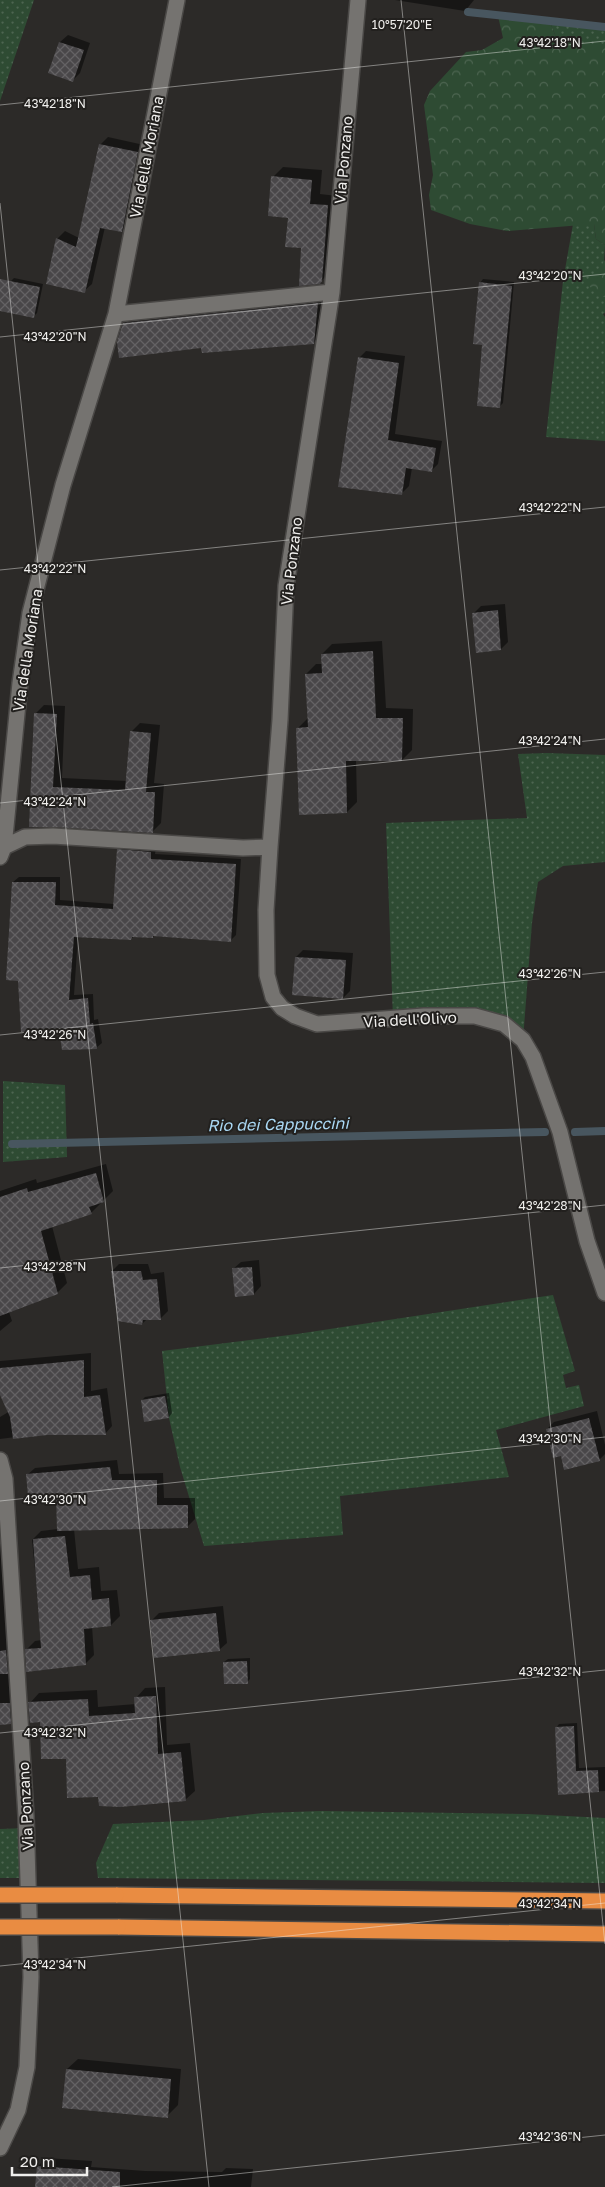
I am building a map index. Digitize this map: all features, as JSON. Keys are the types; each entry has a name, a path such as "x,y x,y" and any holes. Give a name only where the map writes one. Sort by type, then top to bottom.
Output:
{"highway":[{"path":"0,1895 605,1901"},
{"path":"0,1926 605,1934"}],"street":[{"name":"Via della Moriana","path":"2,852 20,683 30,613 63,485 116,314 177,0"},
{"name":"Via Ponzano","path":"270,847 280,720 286,586 332,292 358,0"},
{"path":"116,314 332,292"},
{"path":"2,852 26,837 53,836 243,848 270,847"},
{"name":"Via dell'Olivo","path":"270,847 266,910 268,975 274,997 282,1008 295,1016 317,1024 424,1016 474,1016 504,1024 523,1040 533,1057 560,1132 587,1241 605,1293"},
{"name":"Via Ponzano","path":"0,1460 4,1479 26,1816 31,1977 26,2067 18,2110 0,2148"}],"green space":[{"path":"0,0 34,0 0,101"},
{"path":"498,16 550,22 557,40 582,45 605,45 605,245 596,239 594,224 507,231 470,224 431,210 429,195 433,175 424,105 430,91 466,52 482,50 503,38"},
{"path":"550,22 605,27 605,45 582,45 557,40"},
{"path":"573,224 594,224 596,239 605,245 602,297 605,297 605,313 603,314 605,317 605,441 546,437 563,281"},
{"path":"605,260 605,297 602,297 588,285"},
{"path":"518,754 605,755 605,862 563,866 538,882 532,923 523,1040 504,1024 393,1019 386,823 527,818"},
{"path":"3,1081 65,1085 67,1157 3,1162"},
{"path":"553,1295 575,1371 563,1375 566,1388 579,1385 584,1406 496,1430 509,1477 340,1496 343,1535 204,1546 180,1467 169,1418 162,1351 297,1334"},
{"path":"321,1811 527,1814 605,1818 605,1883 98,1878 96,1863 113,1824 204,1820 263,1813"},
{"path":"26,1828 28,1878 0,1878 0,1829"}],"building":[{"path":"59,42 84,50 73,82 48,73"},
{"path":"99,144 138,152 122,232 100,228 85,293 46,284 56,238 76,247"},
{"path":"271,176 312,180 310,204 328,205 322,281 320,284 299,286 301,248 285,247 288,218 268,216"},
{"path":"0,279 40,287 34,318 0,311"},
{"path":"479,282 512,286 500,408 477,406 482,345 473,344"},
{"path":"318,303 314,344 202,353 201,348 119,358 117,342 123,323"},
{"path":"358,357 399,363 388,440 436,448 432,472 406,468 402,495 338,487"},
{"path":"498,610 501,650 476,653 472,613"},
{"path":"373,651 376,718 403,718 402,761 346,761 347,813 299,815 296,728 308,727 305,674 322,673 321,654"},
{"path":"34,713 57,714 53,787 125,790 130,731 151,733 146,792 155,792 153,833 29,827"},
{"path":"117,849 151,852 151,859 236,864 231,942 153,936 153,938 132,937 131,940 74,937 69,1000 88,998 90,1024 93,1023 97,1049 62,1050 59,1031 21,1032 18,981 6,980 12,882 56,882 55,905 113,909"},
{"path":"295,957 346,960 343,999 292,995"},
{"path":"96,1173 104,1202 89,1207 92,1214 41,1231 58,1294 0,1316 0,1197 27,1188 28,1192"},
{"path":"252,1267 254,1295 235,1297 232,1268"},
{"path":"111,1271 141,1271 143,1280 157,1279 161,1320 143,1320 142,1325 118,1321"},
{"path":"84,1360 84,1397 100,1395 106,1435 47,1435 13,1439 10,1417 0,1395 0,1368"},
{"path":"165,1396 169,1418 144,1422 141,1400"},
{"path":"589,1418 600,1461 564,1470 561,1456 553,1458 546,1429"},
{"path":"110,1467 112,1480 157,1480 157,1505 188,1505 188,1528 57,1531 56,1494 28,1496 26,1474"},
{"path":"65,1536 70,1577 90,1575 92,1600 109,1598 111,1626 84,1629 86,1665 26,1672 25,1649 41,1648 33,1539"},
{"path":"216,1613 220,1651 154,1658 150,1620"},
{"path":"6,1650 8,1674 0,1674 0,1651"},
{"path":"247,1661 248,1684 224,1684 223,1662"},
{"path":"156,1696 158,1754 181,1752 186,1801 120,1807 99,1806 98,1797 67,1798 66,1759 41,1759 40,1722 30,1723 28,1702 88,1699 89,1716 135,1713 134,1697"},
{"path":"0,1703 10,1703 11,1724 0,1725"},
{"path":"574,1726 576,1771 598,1770 599,1792 558,1795 555,1727"},
{"path":"66,2069 171,2079 168,2118 62,2108"},
{"path":"37,2166 120,2172 120,2187 35,2187"}],"waterway":[{"path":"468,12 605,27"},
{"name":"Rio dei Cappuccini","path":"575,1132 605,1131"},
{"name":"Rio dei Cappuccini","path":"12,1144 545,1132"}]}
